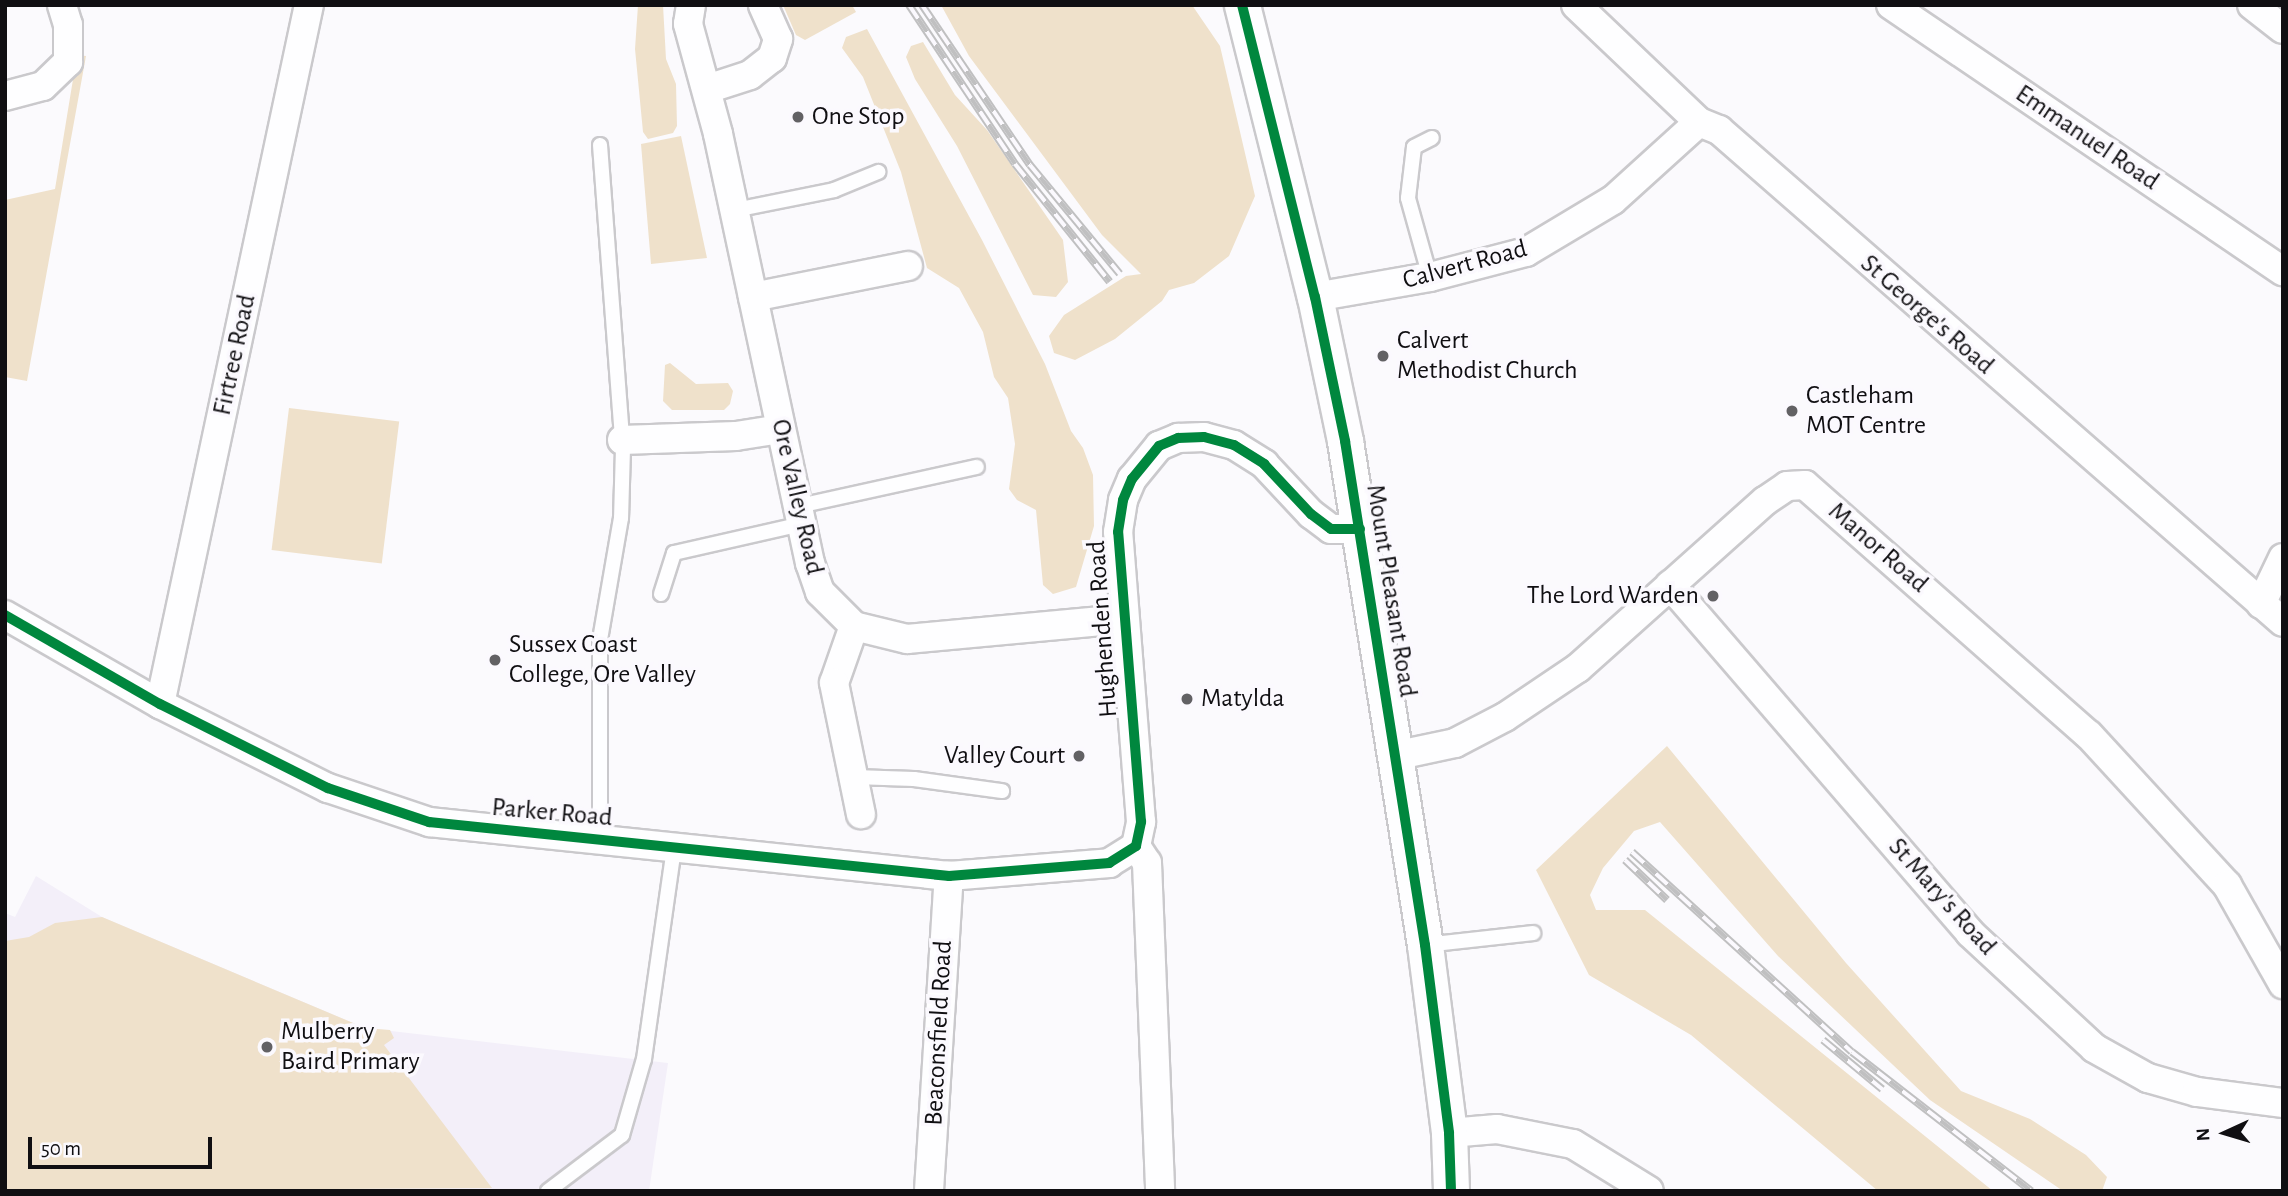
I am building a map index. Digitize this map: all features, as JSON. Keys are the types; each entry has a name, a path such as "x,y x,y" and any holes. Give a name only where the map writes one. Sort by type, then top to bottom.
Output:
{"street":[{"path":"5,96 43,86 68,62 68,26 62,5"},
{"name":"Firtree Road","path":"160,704 309,5"},
{"name":"Ore Valley Road","path":"691,5 688,24 707,89 780,429 820,592 854,626"},
{"path":"707,89 750,75 772,58 778,39 763,5"},
{"name":"Mount Pleasant Road","path":"1242,5 1315,297 1360,529 1425,945 1449,1132 1451,1191"},
{"name":"St George's Road","path":"1576,5 1699,121 1718,130 2283,622"},
{"name":"Emmanuel Road","path":"1891,5 2283,271"},
{"path":"2252,5 2283,29"},
{"name":"Calvert Road","path":"1315,297 1430,277 1526,252 1613,200 1699,121"},
{"path":"753,297 908,266"},
{"path":"622,440 736,436 780,429"},
{"name":"Hughenden Road","path":"1160,1191 1147,863 1136,846 1141,822 1118,532 1123,500 1144,461 1159,446 1178,438 1203,437 1234,445 1264,464 1311,514 1331,528 1360,529"},
{"name":"Manor Road","path":"1394,756 1455,743 1505,717 1578,668 1765,501 1787,485 1805,485 2098,746 2227,885 2283,984"},
{"path":"2261,604 2283,558"},
{"name":"St Mary's Road","path":"1670,585 1970,933 2094,1048 2148,1078 2197,1092 2283,1103"},
{"name":"Parker Road","path":"5,615 160,704 328,788 392,812 455,826 949,876 1109,863 1136,846"},
{"path":"861,814 834,683 854,626 907,639 1123,619"},
{"name":"Beaconsfield Road","path":"929,1191 949,876"},
{"path":"1449,1132 1497,1129 1573,1144 1649,1191"}],"lane":[{"path":"1430,277 1408,198 1414,148 1432,138"},
{"path":"600,145 622,440 621,518 600,639 600,839"},
{"path":"735,211 834,190 877,172"},
{"path":"661,594 674,553 800,515 977,467"},
{"path":"854,778 914,779 1002,791"},
{"path":"548,1191 622,1135 644,1059 674,848"},
{"path":"1425,945 1533,933"}],"shaded area":[{"path":"638,5 663,5 666,59 676,84 677,126 673,133 648,139 643,132 635,49"},
{"path":"783,5 852,5 856,12 805,40 796,35"},
{"path":"941,5 1192,5 1220,46 1255,196 1229,256 1194,283 1169,290 1162,301 1115,339 1075,360 1054,353 1049,336 1064,315 1126,276 1141,274 1102,235 969,56"},
{"path":"867,29 982,240 1045,364 1071,431 1083,448 1093,475 1094,526 1076,587 1053,594 1043,585 1036,510 1017,500 1009,489 1015,444 1008,398 994,377 983,332 959,288 927,268 901,172 863,77 842,48 846,37"},
{"path":"923,42 955,95 987,130 1063,240 1068,282 1056,297 1033,295 957,146 915,79 906,57 911,46"},
{"path":"77,55 86,56 27,381 5,377 5,200 55,189"},
{"path":"681,136 707,258 651,264 641,144"},
{"path":"670,363 696,384 728,383 733,391 730,404 724,410 672,410 663,401 665,365"},
{"path":"289,408 399,422 382,563 272,550"},
{"path":"1667,746 1846,963 1961,1091 2030,1119 2086,1155 2107,1177 2102,1191 2063,1191 1930,1100 1778,956 1660,822 1634,831 1603,868 1590,895 1596,910 1645,910 1993,1191 1878,1191 1691,1035 1589,975 1536,870"},
{"name":"Mulberry Baird Primary","path":"36,876 102,917 365,1028 668,1063 649,1191 5,1191 5,913 15,917"},
{"name":"Mulberry Baird Primary","path":"102,917 365,1028 390,1030 394,1038 384,1045 492,1188 5,1191 5,941 29,937 55,923"}],"railway":[{"path":"909,5 1015,164 1110,282"},
{"path":"922,5 1030,165 1120,274"},
{"path":"1632,852 1852,1052 2031,1191"},
{"path":"1625,860 1667,900"},
{"path":"1823,1040 1882,1089"}],"cycle path":[{"path":"1242,5 1315,297 1345,441 1425,945 1449,1133 1451,1191"},
{"path":"5,615 160,704 328,788 429,822 949,876 1109,863 1136,846 1141,822 1118,532 1123,500 1132,479 1159,446 1178,438 1204,437 1234,445 1264,464 1311,514 1331,529 1360,529"}],"place":[{"name":"One Stop","path":"798,117"},
{"name":"Calvert Methodist Church","path":"1383,356"},
{"name":"Castleham MOT Centre","path":"1792,411"},
{"name":"The Lord Warden","path":"1713,596"},
{"name":"Sussex Coast College, Ore Valley","path":"495,660"},
{"name":"Matylda","path":"1187,699"},
{"name":"Valley Court","path":"1079,756"},
{"name":"Mulberry Baird Primary","path":"267,1047"}]}
